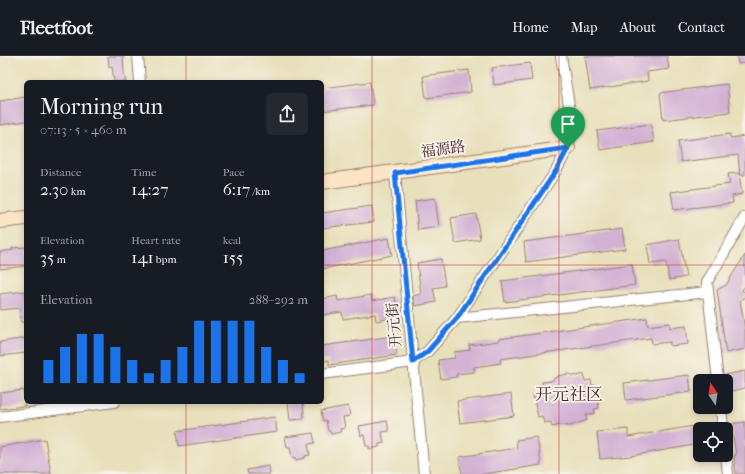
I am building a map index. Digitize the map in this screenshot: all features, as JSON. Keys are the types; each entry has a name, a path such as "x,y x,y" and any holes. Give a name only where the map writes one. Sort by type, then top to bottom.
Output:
{"street":[{"path":"138,56 140,80"},
{"path":"324,374 413,362 428,351 457,318 556,171 568,148 574,130 561,56"},
{"name":"福源路","path":"324,182 568,148"},
{"name":"开元街","path":"395,173 424,474"},
{"path":"717,374 707,282 745,217"},
{"path":"0,221 24,218"},
{"path":"457,318 708,292"},
{"path":"0,417 99,404"},
{"path":"727,462 728,474"}],"building":[{"path":"108,56 123,56 126,80 114,80 112,66 109,67"},
{"path":"585,56 667,56 669,69 647,72 648,81 590,90"},
{"path":"737,56 745,56 745,63 738,64"},
{"path":"530,63 532,80 494,85 492,68"},
{"path":"469,70 471,92 426,98 423,76"},
{"path":"370,82 373,105 324,111 324,88"},
{"path":"727,84 730,112 663,120 660,93"},
{"path":"24,97 24,121 0,125 0,101"},
{"path":"651,124 654,142 600,150 597,131"},
{"path":"730,134 730,138 745,136 745,175 740,175 738,155 681,162 678,141"},
{"path":"739,173 742,194 732,196 733,203 674,210 671,192 730,184 728,174"},
{"path":"435,198 439,227 418,230 415,201"},
{"path":"372,206 374,222 324,228 324,213"},
{"path":"476,214 480,239 455,243 451,218"},
{"path":"622,229 625,249 526,262 524,242"},
{"path":"389,238 392,255 324,269 324,251"},
{"path":"679,239 686,277 669,280 666,262 650,264 647,245"},
{"path":"24,247 24,266 0,269 0,252 13,250 12,248"},
{"path":"745,255 745,286 742,290 745,293 745,297 740,300 745,330 745,349 726,353 717,290 726,285"},
{"path":"441,259 445,286 433,288 436,302 415,306 413,296 421,294 417,263"},
{"path":"632,264 635,285 505,302 502,281"},
{"path":"24,291 24,322 21,322 20,308 0,310 0,294"},
{"path":"371,295 372,301 395,297 398,317 376,321 375,314 343,319 342,312 324,315 324,299 337,296 338,301"},
{"path":"647,318 648,326 670,323 670,328 686,326 688,344 670,346 670,342 652,344 651,338 500,359 501,363 474,367 474,372 456,374 457,377 441,379 438,360 455,358 454,352 470,350 469,345 499,341 499,339"},
{"path":"394,336 397,355 329,365 329,360 324,361 324,346"},
{"path":"24,338 24,353 0,356 0,342"},
{"path":"745,371 745,388 733,391 733,374 730,374"},
{"path":"568,374 577,376 584,374 585,381 591,380 592,386 595,385 599,408 594,409 595,413 586,415 587,420 570,426 560,425 552,427 551,422 544,423 542,416 538,417 533,394 539,393 538,387 543,386 542,382 551,381 558,376"},
{"path":"689,375 691,392 626,400 624,383"},
{"path":"23,390 25,406 0,409 0,393"},
{"path":"511,394 514,416 460,423 457,401"},
{"path":"288,404 303,404 304,419 290,420"},
{"path":"348,406 350,416 343,417 345,428 340,429 341,432 331,434 330,431 328,431 326,420 323,421 321,411"},
{"path":"275,417 277,432 179,446 177,431"},
{"path":"387,421 389,431 382,432 384,443 379,444 379,447 369,449 369,446 366,446 364,435 361,436 359,426"},
{"path":"745,422 745,474 736,474 733,424"},
{"path":"693,426 693,445 630,456 600,459 597,432 628,429 628,437"},
{"path":"313,433 315,443 308,444 310,455 305,456 305,458 295,460 295,457 292,458 290,447 287,447 285,437"},
{"path":"537,437 541,465 484,474 462,474 459,457 517,448 516,440"},
{"path":"45,439 51,474 0,474 0,447"},
{"path":"269,466 270,474 248,474 247,470"}],"district":[{"name":"开元社区","path":"569,394"}],"route":[{"path":"568,148 556,171 457,318 428,351 413,362 395,173 568,148"}]}
